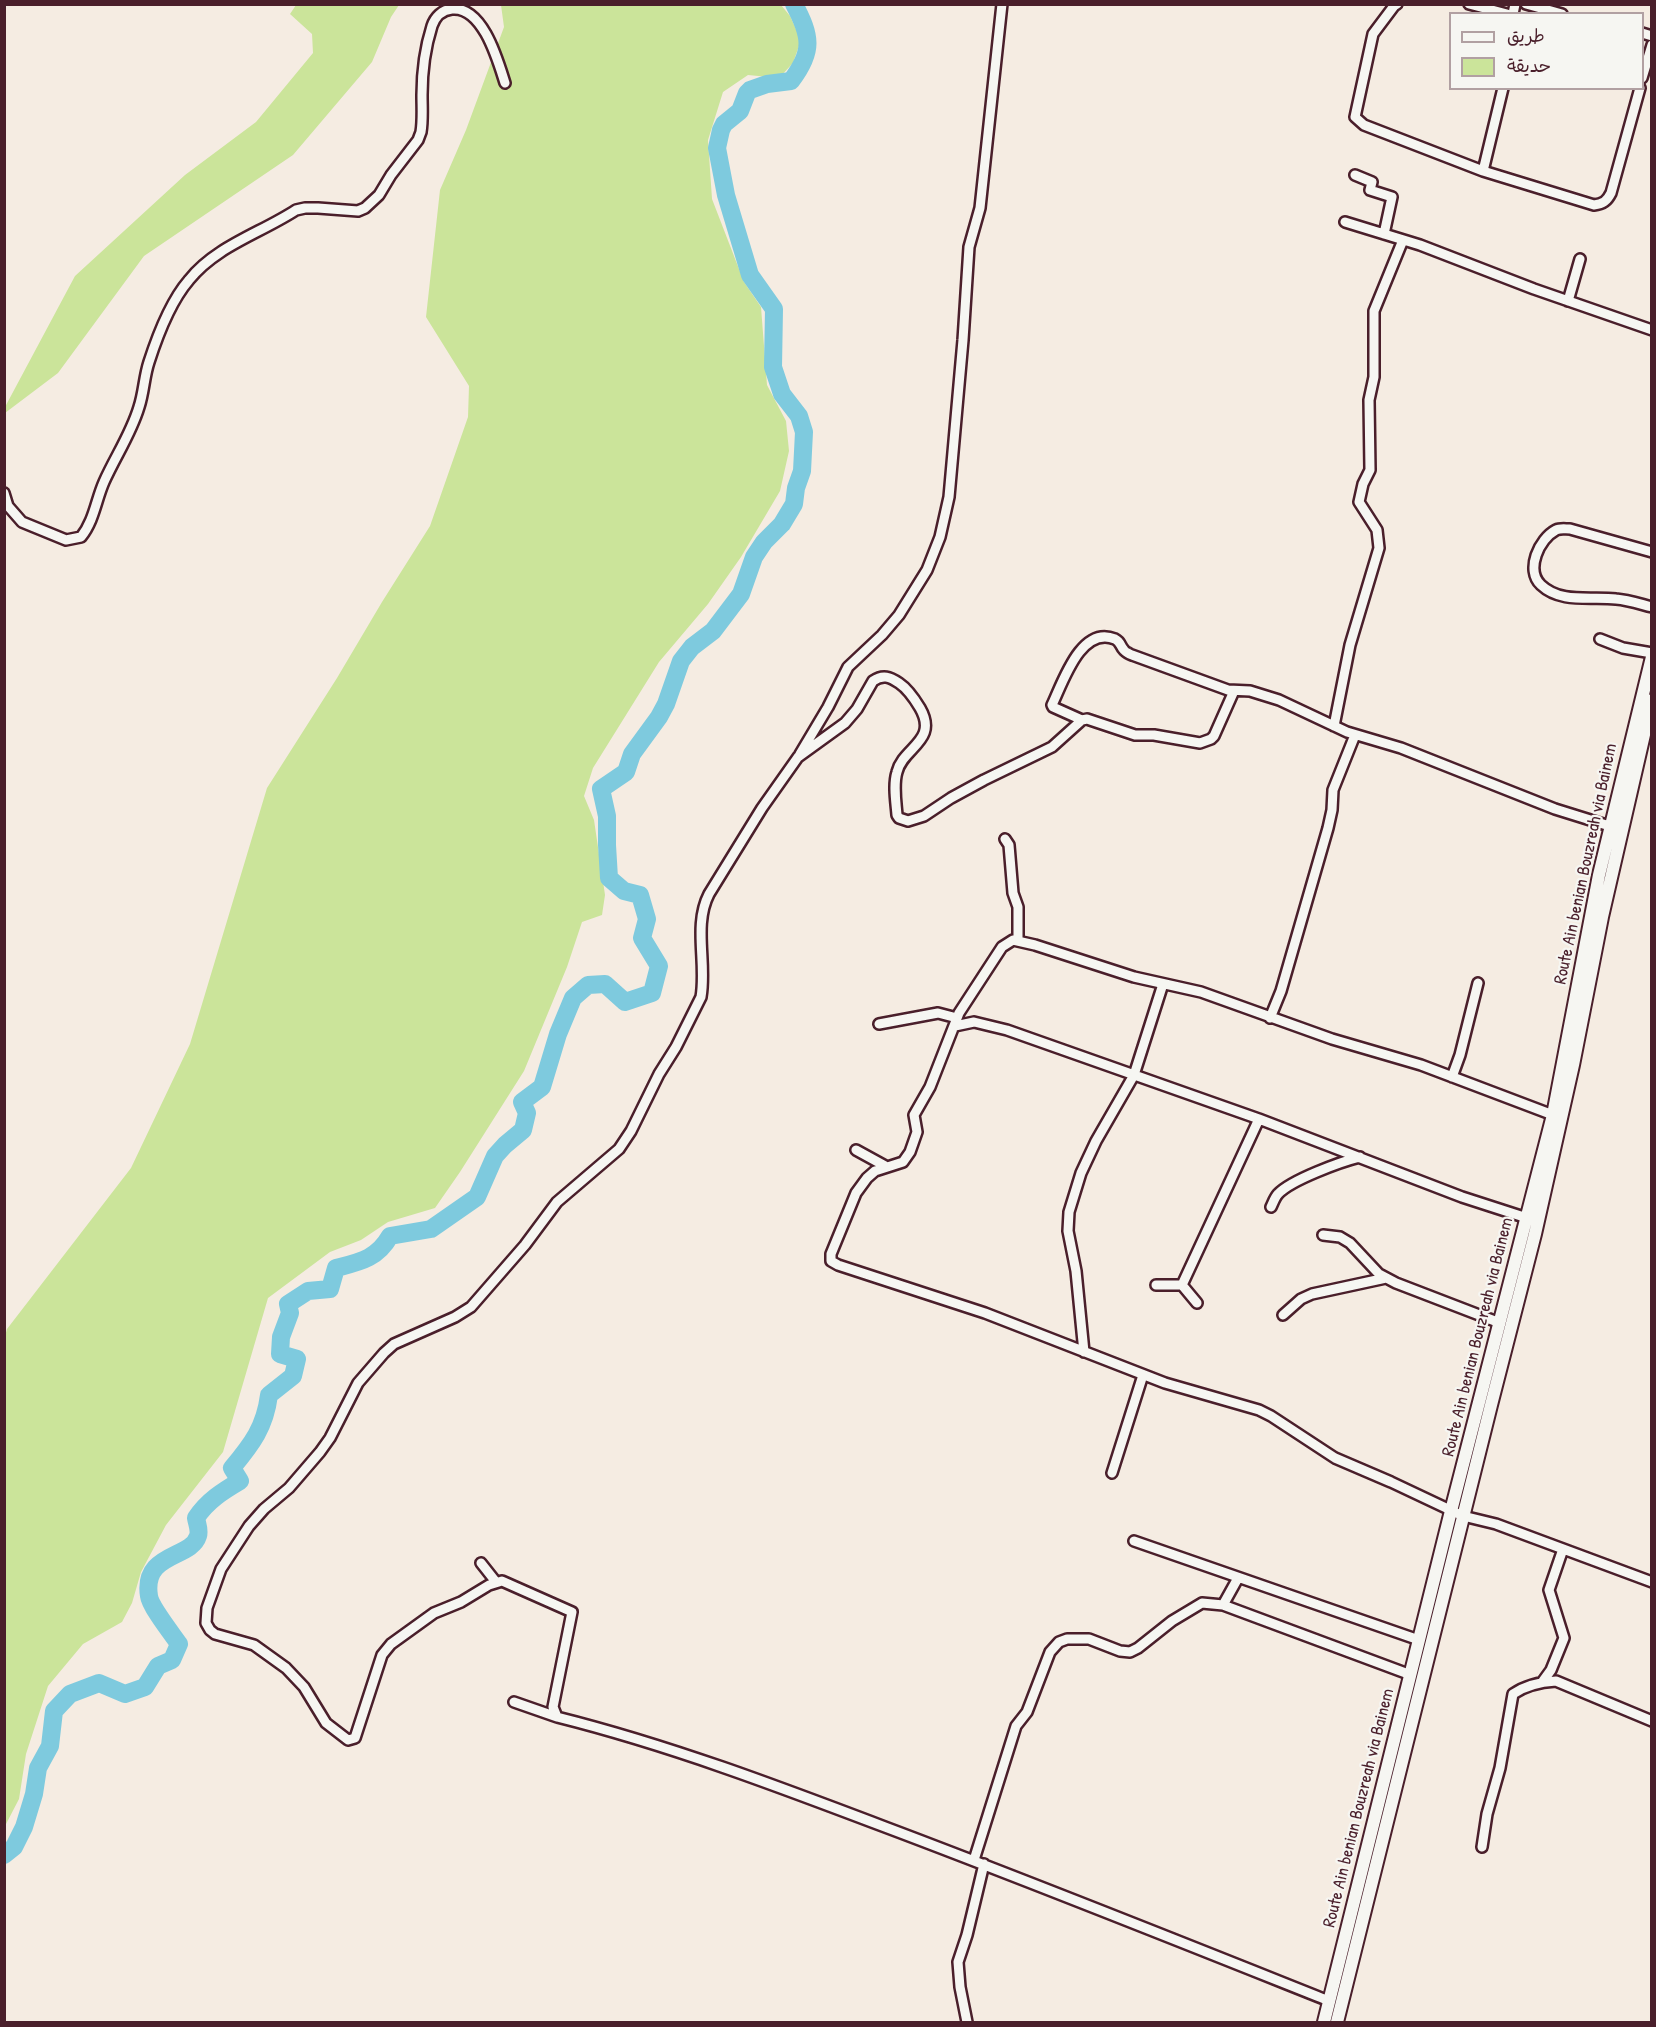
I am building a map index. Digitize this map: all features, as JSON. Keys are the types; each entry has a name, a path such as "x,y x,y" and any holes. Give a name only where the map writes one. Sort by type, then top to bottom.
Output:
{"main road":[{"name":"Route Ain benian Bouzreah via Bainem","path":"1324,2022 1419,1640 1457,1514 1535,1234 1570,1077 1602,917 1616,828 1652,655"},
{"name":"Route Ain benian Bouzreah via Bainem","path":"1337,2022 1500,1323 1553,1115 1586,942 1616,828 1649,722 1652,700"}],"street":[{"path":"557,1717 553,1707 572,1612 502,1581 434,1614 387,1648 378,1663 355,1738 348,1740 326,1723 304,1687 286,1668 254,1645 214,1634 206,1623 207,1608 212,1589 229,1555 249,1526 289,1488 320,1452 330,1438 358,1383 370,1367 394,1344 455,1317 471,1306 525,1245 557,1202 607,1161 626,1141 700,997 703,982 702,916 705,902 762,808 798,757 828,707 848,667 882,635 927,570 940,537 949,497 969,247 980,208 1002,4"},
{"path":"1398,4 1373,34 1355,117 1364,125 1483,171 1594,205 1601,204 1611,193 1639,90"},
{"path":"1469,4 1499,12"},
{"path":"1526,4 1536,10"},
{"path":"4,493 8,506 22,522 66,540 81,537 90,521 104,482 122,449 139,407 148,363 166,318 181,290 202,266 230,247 296,210 312,208 358,211 373,202 418,140 421,132 423,69 432,27 438,15 445,11 458,9 471,16 492,44 505,83"},
{"path":"1644,69 1649,48"},
{"path":"1483,171 1503,90"},
{"path":"1355,175 1372,182 1370,190 1392,197 1384,234"},
{"path":"1345,222 1403,240 1652,330"},
{"path":"1334,726 1350,645 1379,548 1377,530 1359,502 1363,484 1370,470 1369,400 1374,377 1374,311 1403,240"},
{"path":"1568,301 1580,259"},
{"path":"1652,552 1569,529 1561,529 1545,540 1533,567 1536,579 1552,593 1582,599 1619,599 1652,607"},
{"path":"1234,691 1214,736 1200,743 1154,735 1135,735 1087,719 1082,720 1052,705 1079,651 1093,639 1112,638 1119,640 1124,650 1132,655 1214,686 1234,691 1250,691 1279,700 1354,735 1401,748 1555,809 1616,828"},
{"path":"1600,639 1623,648 1652,655"},
{"path":"798,757 845,723 857,709 873,681 885,676 893,679 915,699 925,721 923,735 897,771 897,815 908,821 924,816 984,780 1052,747 1082,720"},
{"path":"1270,1018 1281,991 1328,828 1333,790 1354,735"},
{"path":"1005,839 1009,845 1013,892 1018,907 1018,940"},
{"path":"1553,1115 1415,1063 1332,1039 1201,992 1134,977 1018,940 1009,941 1002,947 963,1006 930,1087 914,1115 917,1132 910,1152 903,1162 875,1171 856,1192 831,1254 831,1261 985,1313 1165,1383 1265,1413 1335,1458 1457,1514 1496,1524 1652,1582"},
{"path":"1452,1077 1479,983"},
{"path":"1084,1352 1076,1271 1068,1231 1069,1212 1081,1173 1096,1141 1134,1075 1163,984"},
{"path":"879,1024 938,1013 956,1022 987,1024 1259,1119 1462,1197 1527,1218"},
{"path":"1182,1285 1259,1119"},
{"path":"856,1150 887,1167"},
{"path":"1271,1207 1277,1195 1287,1187 1335,1163 1360,1157"},
{"path":"1323,1235 1340,1237 1350,1242 1379,1274 1396,1283 1500,1323"},
{"path":"1283,1315 1300,1299 1312,1294 1386,1278"},
{"path":"1156,1285 1182,1285"},
{"path":"1182,1285 1197,1303"},
{"path":"1112,1473 1143,1375"},
{"path":"1134,1541 1419,1640"},
{"path":"1544,1682 1564,1638 1550,1590 1563,1549"},
{"path":"481,1563 496,1582"},
{"path":"1223,1605 1238,1578"},
{"path":"974,1860 1016,1726 1028,1712 1046,1661 1054,1646 1067,1639 1089,1640 1120,1651 1130,1652 1172,1621 1203,1603 1223,1605 1411,1675"},
{"path":"1482,1846 1487,1814 1500,1768 1513,1694 1523,1688 1556,1681 1652,1721"},
{"path":"514,1702 676,1752 800,1795 974,1860 1329,2001"},
{"path":"966,2022 958,1962 984,1864"}],"green space":[{"path":"296,5 399,5 391,17 372,62 293,155 144,256 58,373 5,413 5,407 75,276 185,175 256,122 313,53 312,34 290,14"},
{"path":"501,5 781,5 790,16 801,40 793,63 779,78 748,75 723,92 708,140 712,199 744,282 761,307 767,385 786,421 789,451 780,491 741,557 708,604 659,662 593,768 584,796 594,820 605,895 602,915 582,922 567,967 524,1071 435,1208 388,1222 361,1240 330,1252 268,1298 223,1452 166,1525 141,1572 132,1603 122,1622 83,1644 48,1686 26,1754 19,1799 5,1826 5,1336 7,1329 131,1168 190,1044 267,788 430,526 468,417 469,386 426,317 440,190 466,130 504,27"}],"waterway":[{"path":"4,1855 14,1847 24,1827 34,1794 38,1768 50,1746 54,1711 70,1694 99,1683 125,1694 145,1687 158,1666 172,1660 179,1644 150,1601 149,1582 153,1571 160,1564 194,1543 199,1534 196,1518 205,1506 240,1481 232,1468 246,1451 261,1426 269,1395 293,1376 297,1359 280,1354 281,1337 290,1313 288,1304 308,1291 330,1289 336,1268 373,1255 390,1236 431,1229 477,1197 495,1156 523,1130 527,1113 522,1102 542,1087 558,1034 573,998 588,985 605,984 625,1002 652,993 659,966 642,938 647,919 640,895 624,891 609,878 607,816 601,789 626,772 632,754 666,704 681,661 692,647 713,631 741,594 754,557 764,542 782,524 794,504 796,488 802,471 804,432 799,416 782,394 773,367 774,309 750,275 726,195 717,148 724,124 740,111 747,93 767,84 791,81 804,61 807,52 807,35 794,4"}]}
